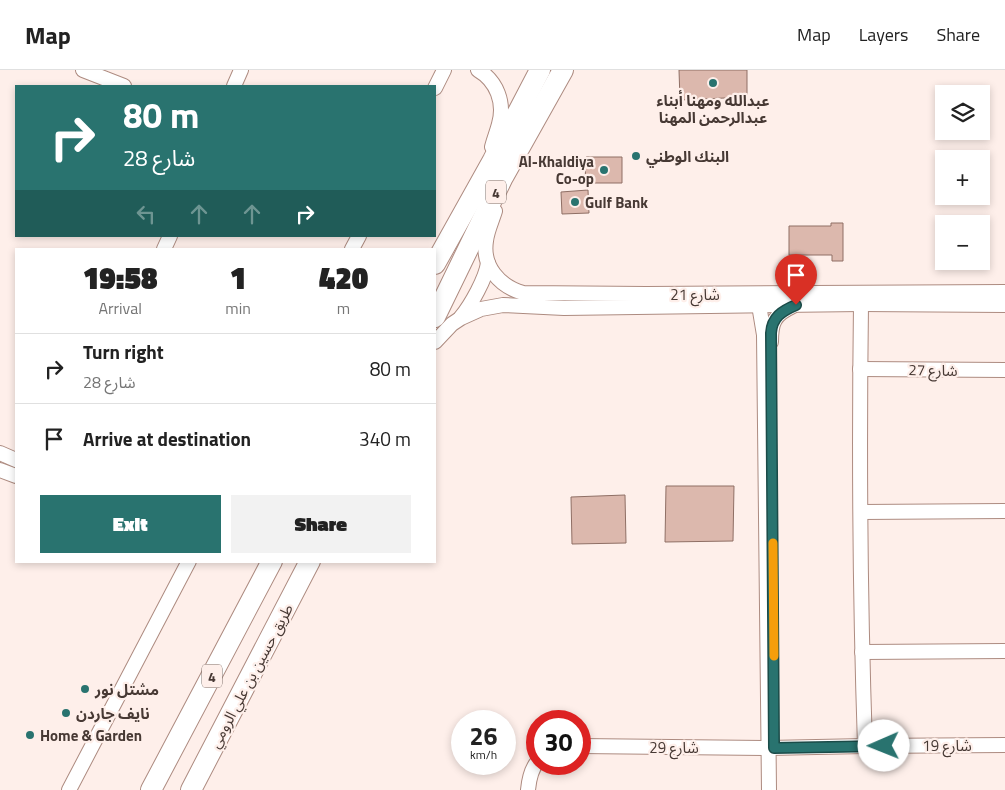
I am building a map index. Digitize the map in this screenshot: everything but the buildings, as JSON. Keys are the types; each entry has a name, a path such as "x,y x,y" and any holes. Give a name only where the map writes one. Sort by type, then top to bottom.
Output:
{"highway":[{"name":"4","path":"436,315 540,70"},
{"name":"4","path":"436,262 563,70"},
{"name":"4","path":"151,789 271,563"},
{"name":"طريق حسين بن علي الرومي","path":"191,790 309,563"}],"street":[{"path":"83,70 121,85"},
{"path":"234,85 241,70"},
{"path":"436,86 444,70"},
{"path":"461,318 484,278 488,264 485,250 486,242 498,203 498,169 491,153 502,113 498,92 488,78 478,70"},
{"name":"شارع 21","path":"488,264 500,281 510,289 523,293 536,301"},
{"name":"شارع 21","path":"436,341 448,328 471,313 492,306 536,301 758,300 1005,292"},
{"path":"758,300 764,335 771,748 775,790"},
{"name":"شارع 21","path":"758,300 796,305 1005,305"},
{"path":"861,304 862,652 865,746"},
{"path":"769,790 771,748 771,333 773,323 779,314 796,305"},
{"name":"شارع 27","path":"860,369 1005,370"},
{"path":"0,453 15,460"},
{"path":"0,470 15,476"},
{"path":"861,512 1005,511"},
{"path":"76,787 188,563"},
{"path":"862,652 1005,651"},
{"name":"شارع 19","path":"771,748 1005,745"},
{"name":"شارع 29","path":"591,746 771,748"},
{"path":"528,790 530,775"}],"slow traffic":[{"path":"773,543 774,656"}],"place":[{"name":"عبدالله ومهنا أبناء عبدالرحمن المهنا","path":"713,83"},
{"name":"البنك الوطني","path":"636,156"},
{"name":"Al-Khaldiya Co-op","path":"604,170"},
{"name":"Gulf Bank","path":"575,202"},
{"name":"مشتل نور","path":"85,689"},
{"name":"نايف جاردن","path":"66,713"},
{"name":"Home & Garden","path":"30,735"}],"route":[{"path":"796,305 779,314 771,328 774,748 884,746"}]}
